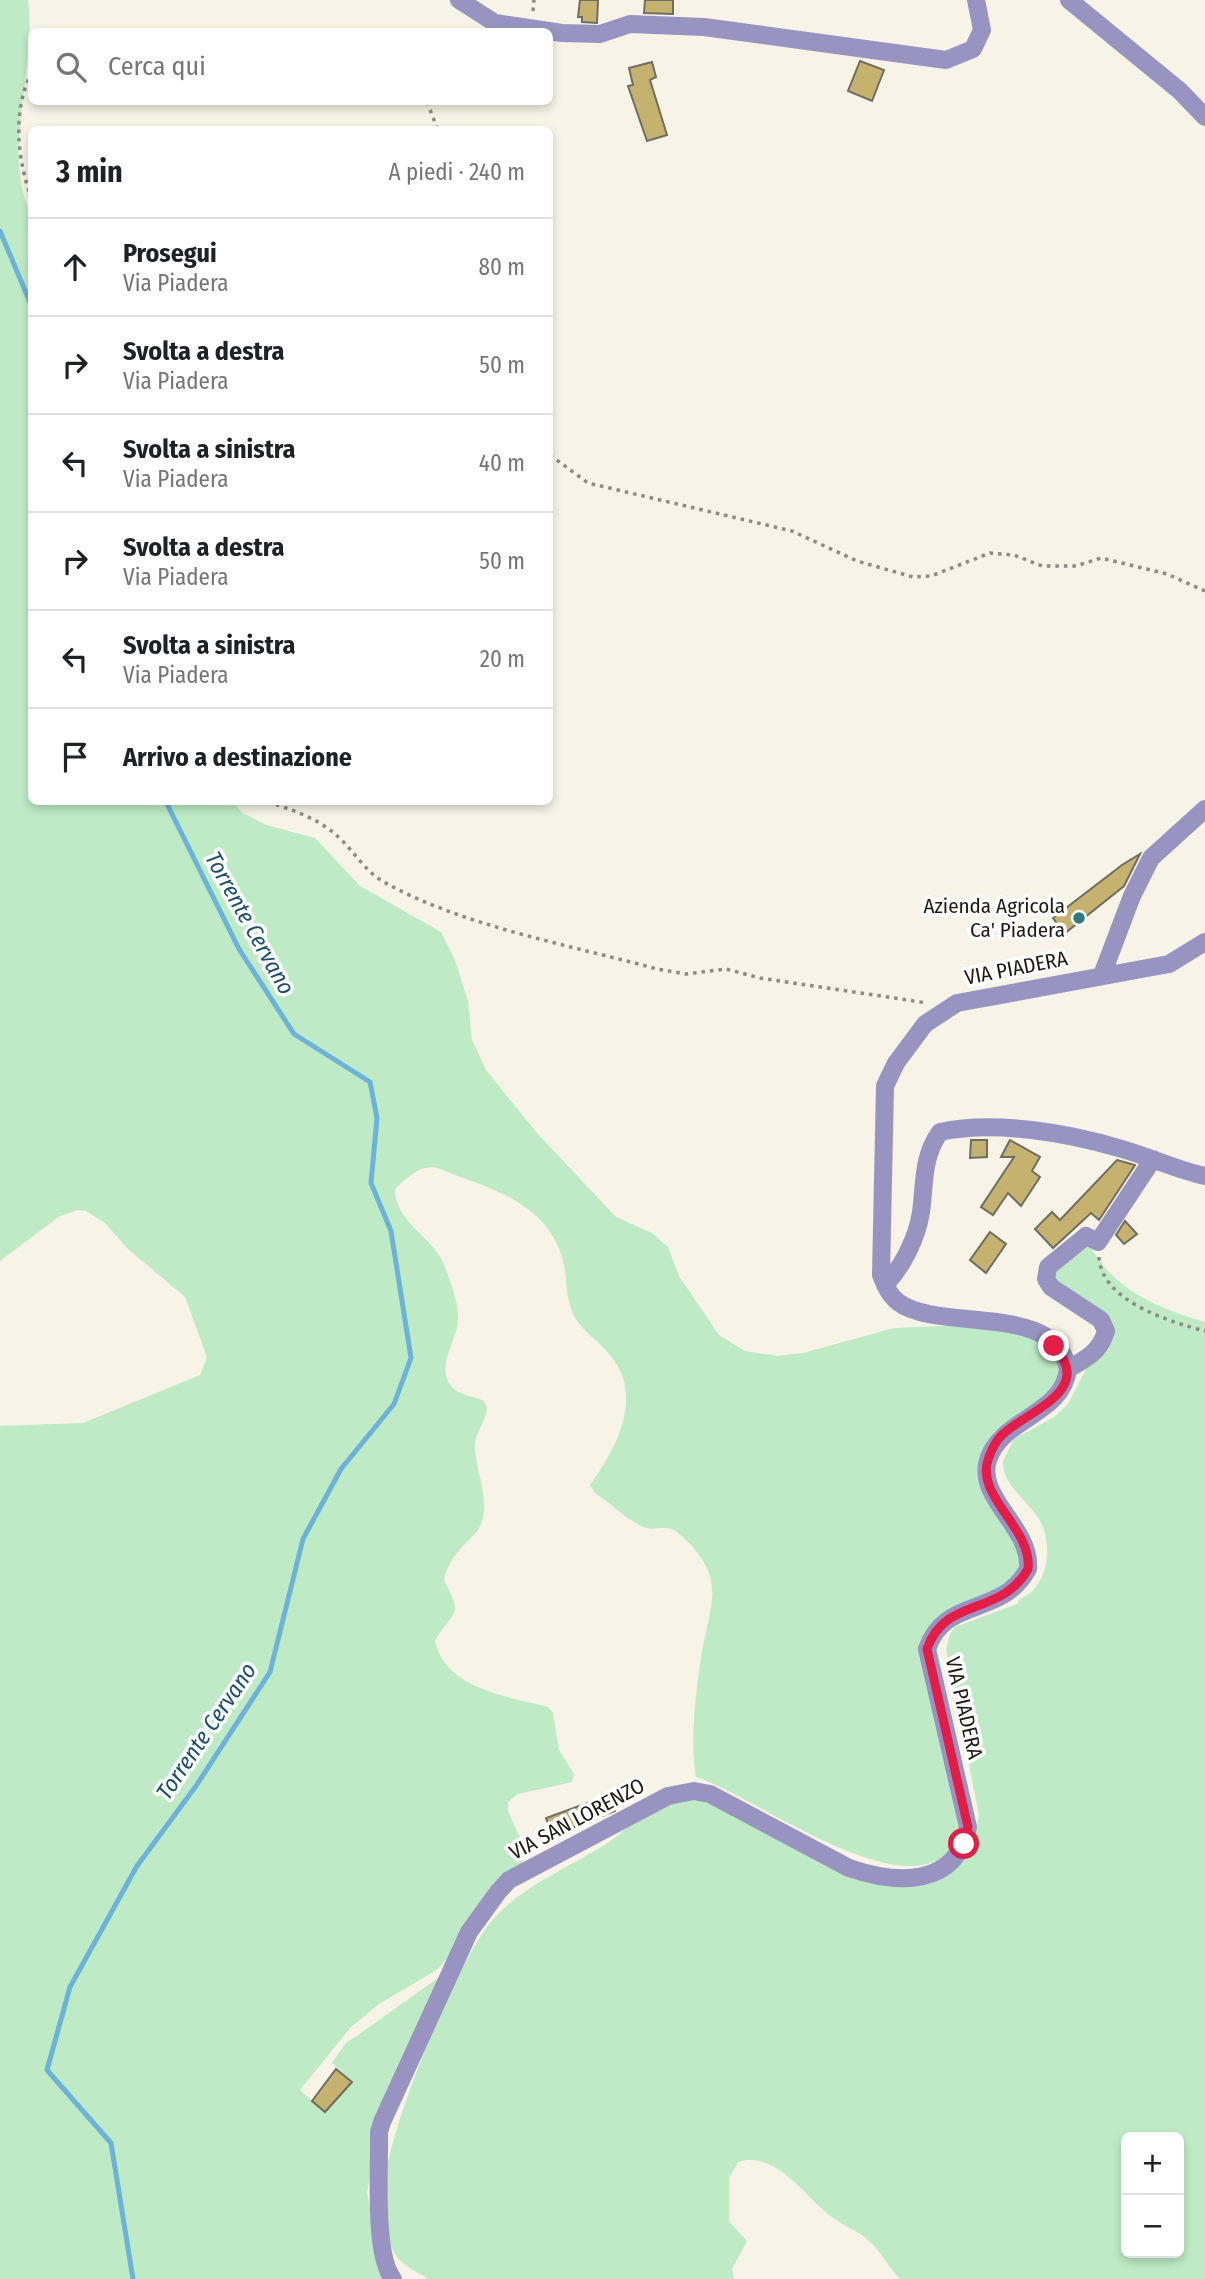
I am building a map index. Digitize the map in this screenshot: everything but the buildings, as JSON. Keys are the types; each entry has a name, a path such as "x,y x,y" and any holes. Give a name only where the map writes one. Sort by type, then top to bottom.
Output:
{"street":[{"path":"459,0 495,23 528,28"},
{"path":"553,32 600,34 630,24 704,27 946,60 973,49 982,30 976,0"},
{"path":"1069,0 1180,91 1205,117"},
{"path":"1102,975 1127,907 1151,858 1205,809"},
{"name":"VIA PIADERA","path":"885,1285 881,1275 885,1086 908,1044 925,1024 966,1000 1169,964 1205,942"},
{"path":"1153,1159 1098,1242 1086,1236 1048,1267 1046,1279 1051,1287 1101,1320 1106,1331 1102,1345 1091,1356 1068,1369 1066,1359 1054,1346 1031,1330 978,1319 923,1314 895,1301 885,1285 897,1272 908,1253 921,1214 928,1154 940,1132 953,1129 1028,1129 1076,1136 1153,1159 1205,1176"},
{"name":"VIA PIADERA","path":"968,1827 927,1649 931,1638 948,1617 1000,1598 1015,1589 1028,1569 1025,1543 991,1490 986,1476 988,1461 1002,1435 1058,1394 1068,1369"},
{"name":"VIA SAN LORENZO","path":"393,2279 384,2267 381,2245 379,2132 470,1932 509,1880 668,1796 682,1792 710,1794 849,1868 878,1877 919,1877 943,1870 961,1849 968,1827"}],"path":[{"path":"28,89 19,128 23,175 28,188"},
{"path":"428,105 436,126"},
{"path":"553,457 588,483 792,531 857,562 913,577 931,576 990,553 1014,555 1042,566 1076,566 1101,558 1167,574 1205,591"},
{"path":"277,805 295,811 334,832 381,881 421,901 475,920 657,969 686,974 726,969 760,978 950,1007"},
{"path":"1098,1242 1099,1266 1110,1285 1145,1311 1205,1331"}],"green space":[{"path":"0,0 28,0 28,55 21,111 19,166 28,206 28,805 236,805 241,812 266,825 315,838 360,886 441,932 455,960 468,1001 472,1040 486,1070 537,1133 616,1217 652,1233 668,1247 679,1276 719,1335 745,1351 778,1356 803,1353 894,1328 990,1324 1020,1331 1050,1347 1060,1368 1051,1396 984,1458 1031,1566 932,1640 961,1830 953,1845 947,1853 924,1865 894,1865 859,1855 823,1840 696,1777 693,1750 695,1707 703,1645 711,1610 711,1580 706,1565 678,1533 670,1529 647,1528 637,1524 595,1493 590,1485 609,1455 623,1422 625,1388 620,1371 610,1355 575,1317 569,1302 562,1256 543,1223 521,1204 482,1185 437,1168 421,1169 395,1189 397,1201 408,1220 439,1255 457,1305 457,1326 446,1363 448,1381 457,1391 484,1401 487,1408 475,1443 484,1501 483,1518 476,1532 458,1551 448,1568 444,1580 455,1607 435,1641 441,1657 465,1681 498,1694 548,1707 553,1713 559,1750 574,1774 572,1782 518,1794 508,1802 508,1811 525,1849 520,1876 438,1969 379,2004 350,2028 300,2090 325,2112 352,2082 332,2063 345,2044 441,1976 377,2140 367,2192 380,2261 399,2279 0,2279 0,1426 83,1423 200,1375 207,1357 185,1297 127,1248 105,1223 86,1211 78,1210 60,1216 0,1261"},
{"path":"1085,1241 1108,1271 1122,1284 1167,1309 1205,1322 1205,2279 900,2279 865,2237 832,2217 778,2169 752,2160 738,2162 729,2178 729,2221 747,2241 732,2269 734,2279 428,2279 401,2262 392,2248 387,2232 383,2192 397,2130 426,2047 462,1968 480,1937 508,1904 603,1846 645,1814 693,1792 850,1870 940,1879 959,1866 972,1848 979,1815 946,1649 950,1634 955,1627 1019,1603 1018,1600 1029,1594 1043,1574 1046,1537 1037,1516 1006,1477 1003,1461 1014,1439 1054,1417 1068,1404 1086,1369 1109,1341 1051,1277"}],"waterway":[{"name":"Torrente Cervano","path":"0,231 28,298"},
{"name":"Torrente Cervano","path":"133,2279 111,2143 47,2070 70,1987 137,1866 196,1786 270,1672 303,1539 341,1469 394,1404 411,1358 391,1231 371,1183 377,1118 370,1082 294,1034 239,949 167,805"}],"place":[{"name":"Azienda Agricola Ca' Piadera","path":"1079,918"}],"route":[{"path":"964,1844 968,1827 927,1649 931,1638 948,1617 1000,1598 1015,1589 1028,1569 1029,1554 1025,1543 991,1490 986,1470 996,1443 1002,1435 1051,1401 1064,1385 1068,1369 1066,1359 1054,1346"}]}
